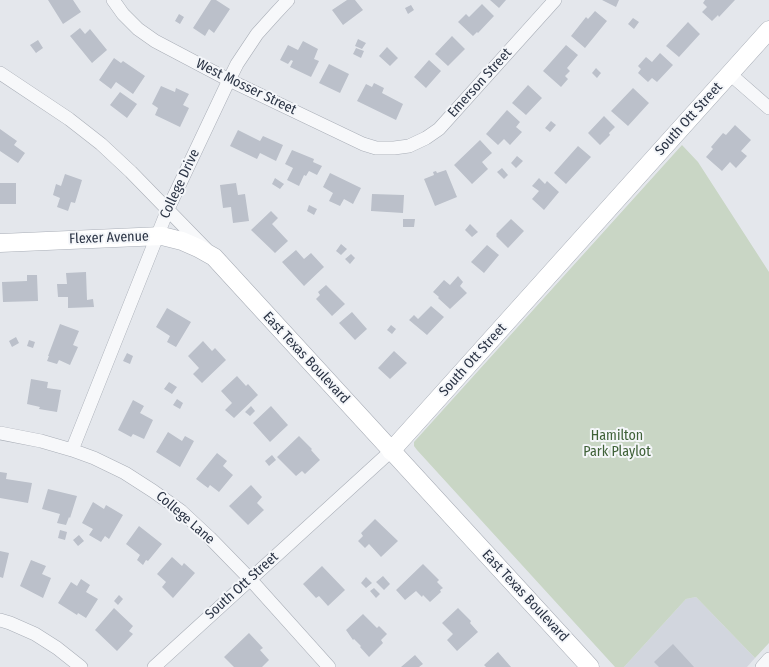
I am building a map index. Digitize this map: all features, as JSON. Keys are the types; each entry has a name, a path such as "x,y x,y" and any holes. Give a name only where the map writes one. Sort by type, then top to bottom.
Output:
{"street":[{"name":"West Mosser Street","path":"113,0 123,14 138,29 155,41 229,80 363,144 376,148 394,148"},
{"name":"College Drive","path":"72,450 168,209 229,80 237,64 257,34 288,0"},
{"name":"Emerson Street","path":"394,148 409,146 426,138 439,129 555,0"},
{"name":"South Ott Street","path":"154,667 392,451 769,30"},
{"name":"East Texas Boulevard","path":"0,73 69,119 101,144 168,209 214,257 590,667"},
{"path":"730,74 769,108"},
{"name":"Flexer Avenue","path":"0,243 157,236 182,241 214,257"},
{"name":"College Lane","path":"0,433 41,441 94,458 125,473 154,490 192,522 250,579 329,667"},
{"path":"0,620 35,634 57,648 81,667"},
{"path":"762,667 769,659"}],"shaded area":[{"path":"696,597 755,658 747,667 624,667 686,599"}],"green space":[{"name":"Hamilton Park Playlot","path":"682,145 698,162 769,272 769,643 755,658 696,597 686,599 624,667 615,667 417,450 414,446 414,442"}],"building":[{"path":"48,0 73,0 81,12 63,24"},
{"path":"211,0 216,0 230,9 214,33 209,29 205,36 193,28"},
{"path":"347,0 355,0 363,10 343,25 332,10"},
{"path":"490,0 506,0 499,8"},
{"path":"602,0 619,0 616,7"},
{"path":"705,0 735,0 719,17 718,15 712,21 702,12 707,7 703,3"},
{"path":"482,4 494,16 478,33 477,32 473,36 458,22 466,14 469,17"},
{"path":"411,5 414,10 408,14 405,8"},
{"path":"595,11 607,21 585,48 571,36 586,17 588,19"},
{"path":"179,14 184,17 180,24 175,21"},
{"path":"633,18 639,22 634,29 628,24"},
{"path":"688,22 700,34 679,57 666,46"},
{"path":"80,28 85,34 90,29 107,50 92,63 70,36"},
{"path":"452,36 465,49 448,66 435,54"},
{"path":"358,39 366,43 362,49 355,46"},
{"path":"38,40 43,48 36,53 30,45"},
{"path":"303,41 318,49 314,59 319,61 311,77 290,67 293,61 291,60 288,64 280,60 288,45 298,50"},
{"path":"566,45 578,55 567,68 570,71 565,76 568,79 561,87 543,71"},
{"path":"387,47 398,58 390,66 379,56"},
{"path":"356,48 364,51 361,58 353,54"},
{"path":"660,53 673,65 657,82 652,78 648,82 638,73 641,69 638,66 646,57 652,62"},
{"path":"114,58 121,63 123,61 145,76 133,94 116,82 111,89 99,80"},
{"path":"429,60 441,71 426,88 414,77"},
{"path":"329,64 349,74 340,93 319,83"},
{"path":"596,68 601,73 597,78 592,73"},
{"path":"374,83 384,88 382,93 403,104 396,120 357,101 366,84 372,87"},
{"path":"528,85 542,98 526,115 512,103"},
{"path":"161,86 175,92 176,88 189,94 183,105 189,108 180,127 155,115 158,108 152,104"},
{"path":"633,88 649,103 628,126 611,111"},
{"path":"120,92 137,104 127,118 110,105"},
{"path":"507,110 520,122 516,127 522,132 510,145 504,139 498,145 486,134"},
{"path":"604,116 615,127 609,133 610,135 600,145 588,133"},
{"path":"551,121 556,125 550,132 545,128"},
{"path":"735,125 751,140 741,151 747,156 736,168 730,162 722,171 706,157 713,149 711,147 723,133 726,135"},
{"path":"0,129 17,141 14,145 25,153 18,163 0,151"},
{"path":"238,130 260,141 263,136 283,145 276,161 260,153 257,159 230,146"},
{"path":"480,140 492,153 482,162 488,169 472,184 454,165"},
{"path":"578,146 591,157 566,184 554,173"},
{"path":"292,150 314,159 313,162 322,166 317,175 309,171 306,176 304,175 299,186 287,180 293,168 285,164"},
{"path":"517,156 523,161 516,168 511,163"},
{"path":"502,168 508,175 504,179 497,172"},
{"path":"446,170 457,197 435,206 424,179 434,175 433,172 436,171 437,173"},
{"path":"330,173 361,188 353,204 344,199 340,206 329,201 333,193 323,187"},
{"path":"65,174 82,180 75,203 71,202 68,211 57,207 60,198 53,195 56,184 61,186"},
{"path":"275,178 284,184 280,189 272,184"},
{"path":"539,178 545,184 547,181 559,192 544,210 532,199 539,191 532,186"},
{"path":"0,183 16,183 16,204 0,204"},
{"path":"236,183 238,195 245,194 249,221 233,223 231,207 223,208 220,185"},
{"path":"372,194 404,195 403,213 371,211"},
{"path":"309,205 317,209 314,215 307,211"},
{"path":"271,211 278,218 272,224 288,241 275,253 251,230"},
{"path":"403,219 415,219 414,227 403,227"},
{"path":"511,219 524,231 508,248 496,236 496,234"},
{"path":"470,224 478,232 472,237 465,230"},
{"path":"341,244 347,249 341,255 336,251"},
{"path":"487,245 499,255 484,273 471,262"},
{"path":"296,250 304,259 311,253 324,267 304,286 282,262"},
{"path":"351,254 355,258 350,264 345,259"},
{"path":"86,272 87,300 93,299 94,307 68,308 68,297 58,297 57,284 67,284 66,273"},
{"path":"27,275 37,275 38,301 3,302 2,282 27,281"},
{"path":"458,276 463,282 460,286 467,293 450,309 433,292 444,280 450,285"},
{"path":"326,285 345,304 332,316 316,299 320,295 318,292"},
{"path":"431,306 444,317 427,335 409,320 414,315 418,319"},
{"path":"167,308 191,322 176,347 167,342 170,336 156,327"},
{"path":"352,312 367,329 355,340 339,323"},
{"path":"60,324 79,331 73,345 78,347 70,365 59,360 57,364 47,361"},
{"path":"391,325 396,329 392,334 387,330"},
{"path":"16,337 19,343 12,347 9,341"},
{"path":"29,340 35,342 33,348 27,346"},
{"path":"203,341 212,351 215,348 226,360 202,383 193,374 199,368 188,356"},
{"path":"394,351 407,363 390,379 378,368"},
{"path":"127,353 133,356 130,364 123,361"},
{"path":"237,376 246,386 248,384 258,395 234,418 225,410 232,403 221,391"},
{"path":"31,379 48,382 47,388 61,390 57,412 39,409 40,407 27,404"},
{"path":"169,382 177,387 172,394 164,389"},
{"path":"177,399 183,403 180,409 173,405"},
{"path":"133,400 144,406 140,413 153,420 144,439 133,434 131,437 118,430"},
{"path":"251,406 255,411 250,416 245,412"},
{"path":"271,406 288,425 270,442 253,423"},
{"path":"168,432 182,441 185,436 194,441 180,467 156,452"},
{"path":"299,436 312,449 311,450 320,460 305,474 302,471 296,476 277,457"},
{"path":"217,453 227,461 223,466 233,475 219,492 210,485 208,488 196,479"},
{"path":"272,455 276,460 269,466 265,461"},
{"path":"0,472 7,473 6,479 32,483 28,503 0,498"},
{"path":"251,485 262,497 257,503 264,510 248,525 229,506"},
{"path":"48,489 77,496 70,518 69,517 66,525 57,523 60,514 42,509"},
{"path":"93,502 104,509 106,505 123,515 109,539 105,536 101,542 89,535 93,529 82,523"},
{"path":"375,519 398,541 381,557 369,544 365,548 358,541 363,536 361,533"},
{"path":"139,526 162,544 143,565 137,560 140,555 126,544"},
{"path":"60,530 67,532 65,540 58,538"},
{"path":"79,535 84,541 78,546 73,540"},
{"path":"0,551 9,553 3,578 0,577"},
{"path":"172,557 182,566 184,563 195,573 173,598 162,587 166,582 157,574"},
{"path":"31,560 46,566 42,574 51,578 43,598 20,586"},
{"path":"423,564 439,580 437,582 443,588 440,590 441,592 430,602 416,591 405,600 396,590"},
{"path":"322,566 345,590 328,606 319,596 316,598 303,584"},
{"path":"383,576 390,584 384,590 376,582"},
{"path":"366,577 372,583 366,588 361,583"},
{"path":"81,579 90,585 86,592 98,599 86,618 78,613 77,615 58,603 71,582 77,586"},
{"path":"374,588 380,594 376,598 370,591"},
{"path":"119,595 123,599 118,605 114,601"},
{"path":"114,608 133,626 129,631 133,634 117,651 95,630"},
{"path":"458,608 471,621 470,623 478,632 457,651 447,640 453,634 442,623"},
{"path":"363,614 377,628 379,626 387,634 381,640 383,643 369,657 346,630"},
{"path":"249,633 263,648 260,650 269,660 262,667 234,667 224,657"},
{"path":"673,644 694,667 659,667 654,662"},
{"path":"498,652 511,667 486,667 484,665"},
{"path":"415,655 423,664 419,667 401,667"}]}
